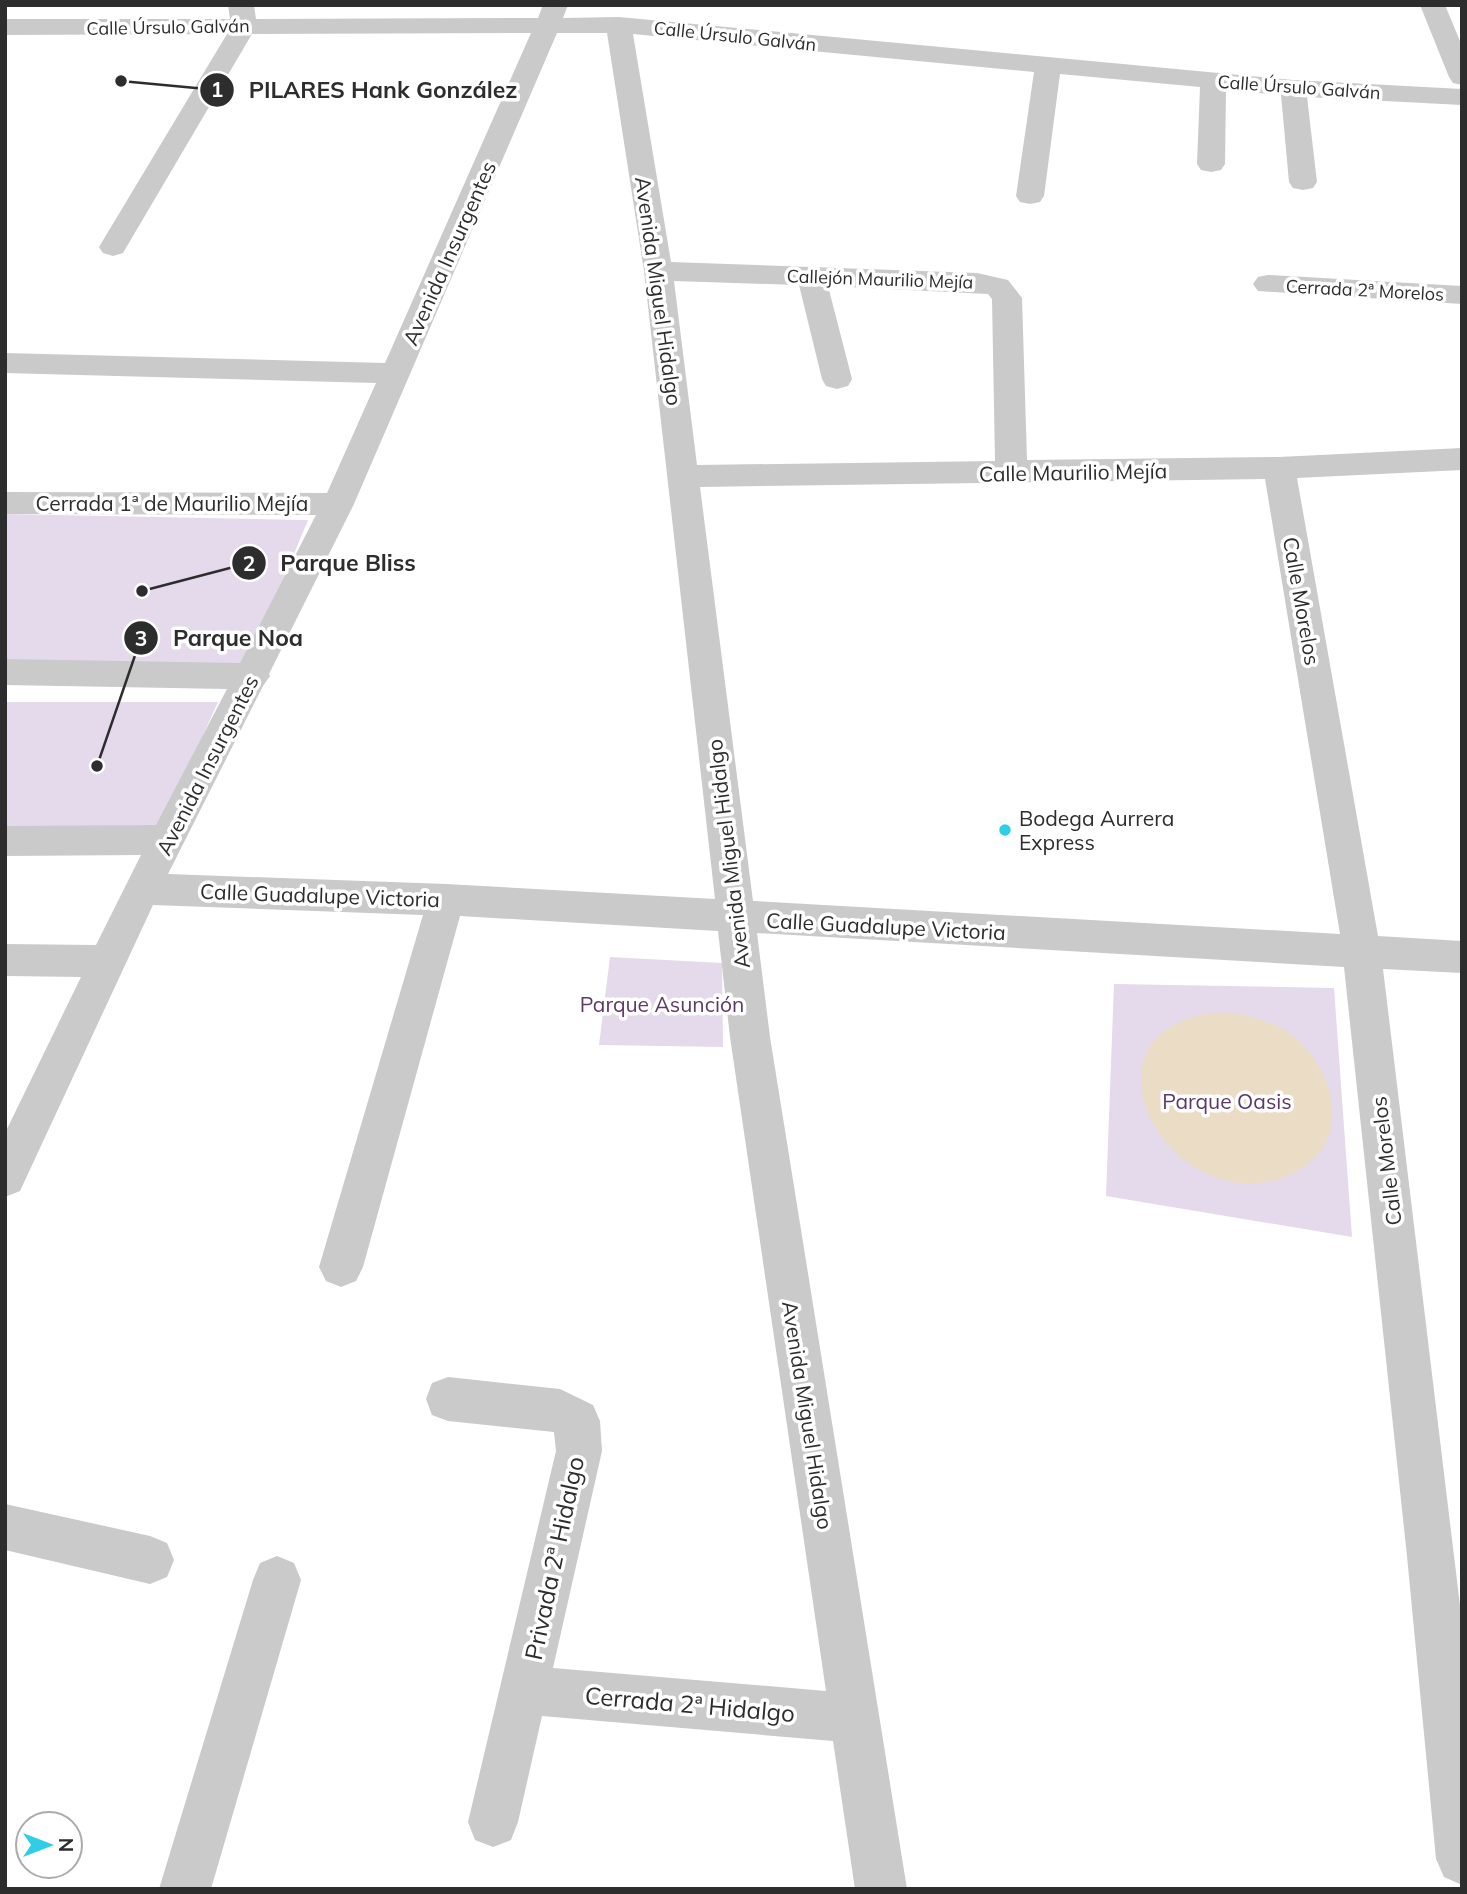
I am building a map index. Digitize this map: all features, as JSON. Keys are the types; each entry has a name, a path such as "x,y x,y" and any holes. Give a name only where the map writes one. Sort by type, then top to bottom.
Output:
{"street":[{"path":"1432,5 1462,77"},
{"name":"Calle Úrsulo Galván","path":"5,27 82,17 553,15 619,24 1048,66 1293,88 1462,97"},
{"name":"Avenida Insurgentes","path":"5,1178 142,889 253,676 338,504 553,15"},
{"path":"113,247 243,16"},
{"name":"Avenida Miguel Hidalgo","path":"619,24 658,271 750,1037 881,1889"},
{"path":"1030,196 1048,66"},
{"path":"1211,164 1213,80"},
{"path":"1293,88 1303,182"},
{"name":"Callejón Maurilio Mejía","path":"658,271 977,282 998,287 1006,298 1011,473"},
{"path":"811,276 838,379"},
{"name":"Cerrada 2ª Morelos","path":"1268,284 1462,295"},
{"path":"5,363 396,373"},
{"name":"Calle Maurilio Mejía","path":"684,476 1279,468 1462,459"},
{"name":"Calle Morelos","path":"1279,468 1362,952 1447,1557 1462,1859"},
{"name":"Cerrada 1ª de Maurilio Mejía","path":"5,503 338,504"},
{"path":"5,671 253,676"},
{"path":"5,841 168,840"},
{"name":"Calle Guadalupe Victoria","path":"142,889 446,900 1462,957"},
{"path":"341,1267 446,900"},
{"path":"5,960 107,961"},
{"name":"Privada 2ª Hidalgo","path":"448,1399 560,1411 577,1421 579,1451 526,1690 493,1822"},
{"path":"5,1527 150,1560"},
{"path":"185,1889 277,1580"},
{"name":"Cerrada 2ª Hidalgo","path":"526,1690 854,1718"}],"green space":[{"path":"5,514 308,520 247,668 5,662"},
{"path":"5,702 218,702 160,830 5,841"},
{"name":"Parque Asunción","path":"610,957 722,963 723,1047 599,1045"},
{"name":"Parque Oasis","path":"1114,984 1334,988 1352,1237 1106,1196"}],"shaded area":[{"path":"1237,1013 1262,1020 1293,1035 1313,1057 1324,1075 1332,1114 1330,1133 1321,1150 1307,1165 1287,1176 1245,1183 1206,1174 1175,1152 1152,1122 1141,1089 1145,1057 1165,1030 1205,1014"}],"place":[{"name":"PILARES Hank González","path":"121,81"},
{"name":"Parque Bliss","path":"142,591"},
{"name":"Parque Noa","path":"97,766"},
{"name":"Bodega Aurrera Express","path":"1005,830"}]}
